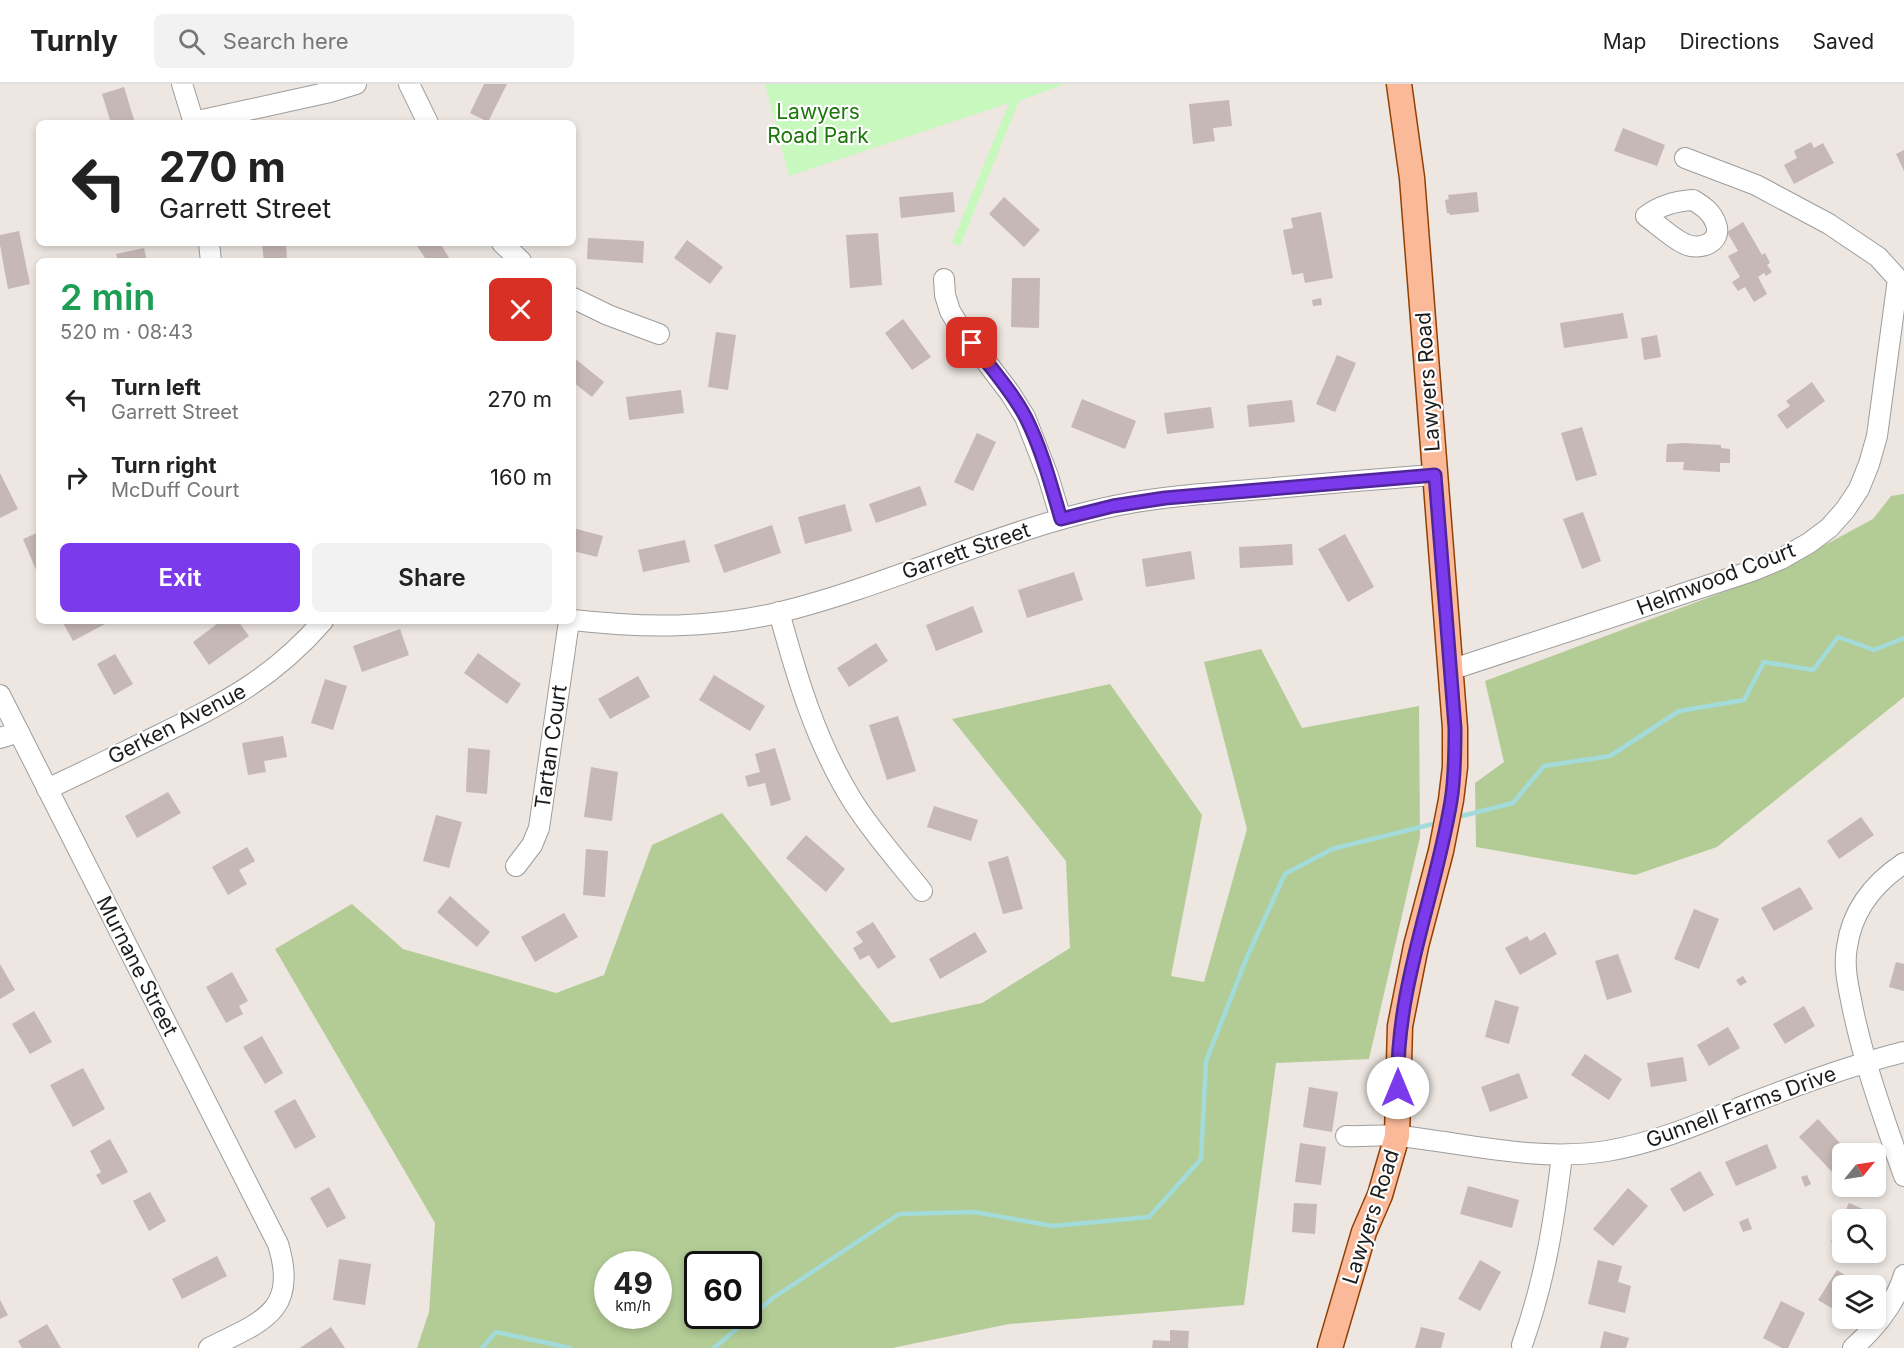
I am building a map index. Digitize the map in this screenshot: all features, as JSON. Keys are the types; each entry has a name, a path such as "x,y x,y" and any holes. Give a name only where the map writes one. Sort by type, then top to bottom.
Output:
{"main road":[{"name":"Lawyers Road","path":"1330,1348 1364,1232 1380,1195 1397,1136 1398,1067 1402,1016 1416,946 1441,850 1455,766 1455,728 1412,178 1399,84"}],"street":[{"path":"182,84 193,120"},
{"path":"203,120 330,92 356,84"},
{"path":"409,84 427,120"},
{"name":"Helmwood Court","path":"1450,670 1752,571 1781,559 1829,528 1859,489 1869,464 1876,436 1899,279 1878,257 1844,232 1756,185 1685,158"},
{"path":"505,246 518,258"},
{"path":"944,279 945,295 950,311 1025,417 1048,476 1061,519"},
{"path":"576,299 608,315 659,334"},
{"name":"Garrett Street","path":"576,620 657,626 704,624 779,612 823,601 1061,519 1113,506 1165,498 1435,475"},
{"path":"779,612 801,692 826,753 851,799 873,831 922,891"},
{"name":"Gerken Avenue","path":"47,789 221,705 250,688 285,661 320,624"},
{"name":"Tartan Court","path":"516,866 532,845 538,828 570,624"},
{"name":"Murnane Street","path":"0,695 9,735 47,789 275,1237 283,1260 285,1279 283,1292 270,1314 258,1323 209,1348"},
{"path":"1904,863 1888,873 1873,888 1861,906 1852,926 1847,947 1846,975 1865,1062 1904,1176"},
{"name":"Gunnell Farms Drive","path":"1346,1136 1397,1136 1528,1154 1562,1155 1609,1150 1649,1142 1691,1128 1801,1084 1865,1062 1904,1052"},
{"path":"1522,1345 1544,1276 1562,1155"},
{"path":"1853,1348 1880,1320 1893,1300 1904,1275"}],"green space":[{"name":"Lawyers Road Park","path":"765,84 1065,84 1019,101 960,246 952,243 1009,103 789,176"},
{"path":"1904,494 1904,697 1717,847 1635,875 1476,847 1475,783 1504,762 1485,681 1769,575 1873,519 1891,496"},
{"path":"1261,649 1302,728 1419,706 1420,837 1369,1059 1276,1063 1244,1305 1009,1324 892,1348 417,1348 429,1312 435,1223 275,949 352,904 403,949 556,993 604,975 652,845 722,813 891,1023 982,1003 1070,948 1066,861 952,719 1110,684 1202,815 1171,976 1204,982 1247,829 1204,662"}],"building":[{"path":"484,84 507,84 489,120 470,113"},
{"path":"124,87 134,120 110,120 102,94"},
{"path":"1229,100 1232,126 1213,128 1215,141 1193,144 1189,104"},
{"path":"1623,128 1665,145 1657,166 1614,151"},
{"path":"1811,142 1814,148 1823,143 1834,163 1794,184 1784,165 1797,158 1794,151"},
{"path":"1904,150 1904,171 1896,154"},
{"path":"953,192 955,212 901,218 899,197"},
{"path":"1477,192 1479,212 1450,215 1447,213 1445,200 1449,199 1448,195"},
{"path":"1004,197 1040,230 1024,247 989,214"},
{"path":"1321,212 1333,278 1305,283 1303,273 1292,275 1283,230 1293,228 1291,218"},
{"path":"1743,222 1762,255 1765,253 1770,263 1767,265 1772,272 1758,277 1767,294 1754,302 1745,287 1738,291 1732,282 1740,277 1728,256 1738,251 1727,232"},
{"path":"19,231 30,284 8,289 0,235"},
{"path":"878,233 882,285 850,288 846,235"},
{"path":"588,238 644,241 643,263 587,259"},
{"path":"687,240 723,267 710,284 674,258"},
{"path":"262,246 286,246 287,258 264,258"},
{"path":"417,246 442,246 449,258 425,258"},
{"path":"144,248 146,258 117,258 116,254"},
{"path":"1012,278 1040,278 1039,328 1011,327"},
{"path":"1321,298 1322,305 1313,306 1312,300"},
{"path":"1623,313 1628,338 1564,348 1560,323"},
{"path":"903,319 931,357 912,370 885,333"},
{"path":"716,332 736,335 728,390 708,387"},
{"path":"1657,335 1661,357 1644,360 1641,338"},
{"path":"1337,355 1356,363 1335,412 1316,404"},
{"path":"576,359 604,382 592,397 576,384"},
{"path":"1812,382 1825,401 1787,429 1777,415 1790,406 1786,401"},
{"path":"681,390 684,413 629,420 626,397"},
{"path":"1082,399 1136,421 1125,449 1071,427"},
{"path":"1292,400 1295,422 1249,427 1247,405"},
{"path":"1211,407 1214,428 1167,434 1164,413"},
{"path":"1582,427 1597,475 1576,481 1561,433"},
{"path":"977,433 996,442 973,491 954,482"},
{"path":"1667,444 1721,445 1721,448 1730,449 1730,463 1720,463 1720,472 1683,470 1684,462 1666,462"},
{"path":"0,473 18,509 0,518"},
{"path":"920,486 927,505 876,523 869,504"},
{"path":"845,504 852,531 805,544 798,517"},
{"path":"1583,512 1601,561 1582,569 1563,519"},
{"path":"772,525 781,553 724,573 714,545"},
{"path":"576,529 603,536 597,557 576,552"},
{"path":"36,533 36,570 23,539"},
{"path":"1345,534 1374,587 1348,602 1318,549"},
{"path":"685,540 690,562 643,572 638,550"},
{"path":"1292,544 1293,565 1240,568 1239,547"},
{"path":"1191,551 1195,579 1146,587 1142,559"},
{"path":"1074,572 1083,600 1027,618 1018,590"},
{"path":"973,606 983,632 936,651 926,625"},
{"path":"64,624 105,624 73,641"},
{"path":"217,624 240,624 249,636 209,665 193,642"},
{"path":"400,629 409,655 362,672 353,646"},
{"path":"876,643 888,661 849,687 837,668"},
{"path":"478,653 521,684 507,704 464,673"},
{"path":"115,654 133,684 114,695 97,664"},
{"path":"714,675 765,706 750,731 699,700"},
{"path":"638,676 650,697 610,719 598,699"},
{"path":"325,679 347,686 333,730 311,723"},
{"path":"898,716 916,771 887,780 869,725"},
{"path":"283,736 287,757 264,761 266,772 248,775 242,743"},
{"path":"468,748 490,750 487,794 466,792"},
{"path":"775,748 791,800 771,806 765,783 748,787 745,776 760,772 755,754"},
{"path":"591,767 618,772 612,821 584,817"},
{"path":"168,792 181,813 137,838 125,816"},
{"path":"934,806 978,820 971,841 927,827"},
{"path":"436,815 462,822 449,868 423,861"},
{"path":"1861,817 1874,835 1839,859 1827,841"},
{"path":"806,835 845,869 826,892 786,858"},
{"path":"247,847 255,861 239,870 247,884 228,895 212,867"},
{"path":"586,849 608,851 605,897 583,895"},
{"path":"1008,856 1023,909 1003,914 988,862"},
{"path":"1800,887 1813,909 1774,931 1761,908"},
{"path":"450,896 490,932 477,947 437,912"},
{"path":"1694,909 1719,919 1699,969 1674,959"},
{"path":"564,913 578,937 535,962 521,937"},
{"path":"873,922 896,957 878,969 869,955 860,960 853,948 863,942 856,932"},
{"path":"975,932 987,952 940,979 929,959"},
{"path":"1545,932 1557,954 1520,975 1505,948 1527,936 1530,941"},
{"path":"1618,954 1632,992 1607,1000 1595,961"},
{"path":"1896,962 1904,964 1904,991 1889,987"},
{"path":"0,964 15,990 0,999"},
{"path":"232,972 248,1001 239,1006 243,1014 226,1023 206,987"},
{"path":"1743,976 1747,982 1740,986 1736,980"},
{"path":"1495,1000 1519,1007 1509,1044 1485,1037"},
{"path":"1804,1006 1815,1026 1785,1044 1773,1024"},
{"path":"34,1011 52,1042 30,1054 12,1024"},
{"path":"1728,1027 1740,1048 1709,1066 1697,1045"},
{"path":"262,1036 283,1073 265,1084 243,1047"},
{"path":"1585,1054 1622,1079 1609,1100 1571,1075"},
{"path":"1683,1057 1687,1081 1651,1087 1647,1063"},
{"path":"83,1068 105,1109 73,1127 50,1085"},
{"path":"1519,1073 1528,1098 1490,1112 1481,1087"},
{"path":"1309,1087 1338,1092 1332,1132 1303,1127"},
{"path":"295,1099 316,1137 295,1149 274,1111"},
{"path":"1818,1119 1840,1143 1832,1143 1832,1172 1799,1137"},
{"path":"110,1139 128,1172 102,1185 96,1175 101,1172 90,1151"},
{"path":"1300,1143 1326,1147 1321,1185 1295,1182"},
{"path":"1767,1144 1777,1168 1736,1186 1725,1162"},
{"path":"1700,1171 1714,1195 1684,1212 1670,1189"},
{"path":"1807,1175 1811,1184 1805,1187 1801,1177"},
{"path":"1468,1186 1519,1200 1512,1228 1460,1214"},
{"path":"329,1187 346,1218 327,1228 310,1198"},
{"path":"1628,1188 1648,1206 1613,1246 1593,1229"},
{"path":"150,1192 166,1221 149,1231 133,1201"},
{"path":"1294,1203 1317,1204 1315,1234 1292,1232"},
{"path":"1849,1203 1863,1209 1846,1209"},
{"path":"1748,1218 1752,1229 1743,1232 1739,1222"},
{"path":"217,1256 227,1276 182,1299 172,1279"},
{"path":"339,1259 371,1264 365,1305 333,1300"},
{"path":"1480,1260 1501,1272 1480,1311 1458,1299"},
{"path":"1598,1260 1622,1266 1618,1282 1631,1286 1625,1313 1588,1304"},
{"path":"1837,1270 1845,1275 1834,1275"},
{"path":"1832,1278 1832,1308 1818,1300"},
{"path":"0,1300 8,1315 0,1319"},
{"path":"1781,1301 1805,1313 1788,1348 1782,1348 1763,1338"},
{"path":"47,1324 61,1348 22,1348 18,1341"},
{"path":"331,1327 345,1348 300,1348"},
{"path":"1421,1327 1445,1333 1441,1348 1415,1348"},
{"path":"1170,1330 1189,1331 1188,1348 1152,1348 1153,1340 1170,1341"},
{"path":"1604,1331 1629,1338 1626,1348 1600,1348"}],"waterway":[{"path":"1462,816 1513,803 1544,766 1610,756 1679,711 1744,700 1764,662 1813,670 1838,637 1874,650 1904,638"},
{"path":"714,1348 773,1298 899,1214 974,1212 1053,1226 1149,1217 1201,1159 1206,1061 1247,957 1285,874 1332,849 1433,824"},
{"path":"482,1348 496,1332 570,1348"}],"route":[{"path":"972,343 1025,417 1048,476 1061,519 1113,506 1165,498 1435,475 1455,728 1455,766 1441,850 1405,997 1400,1026 1398,1088"}]}
